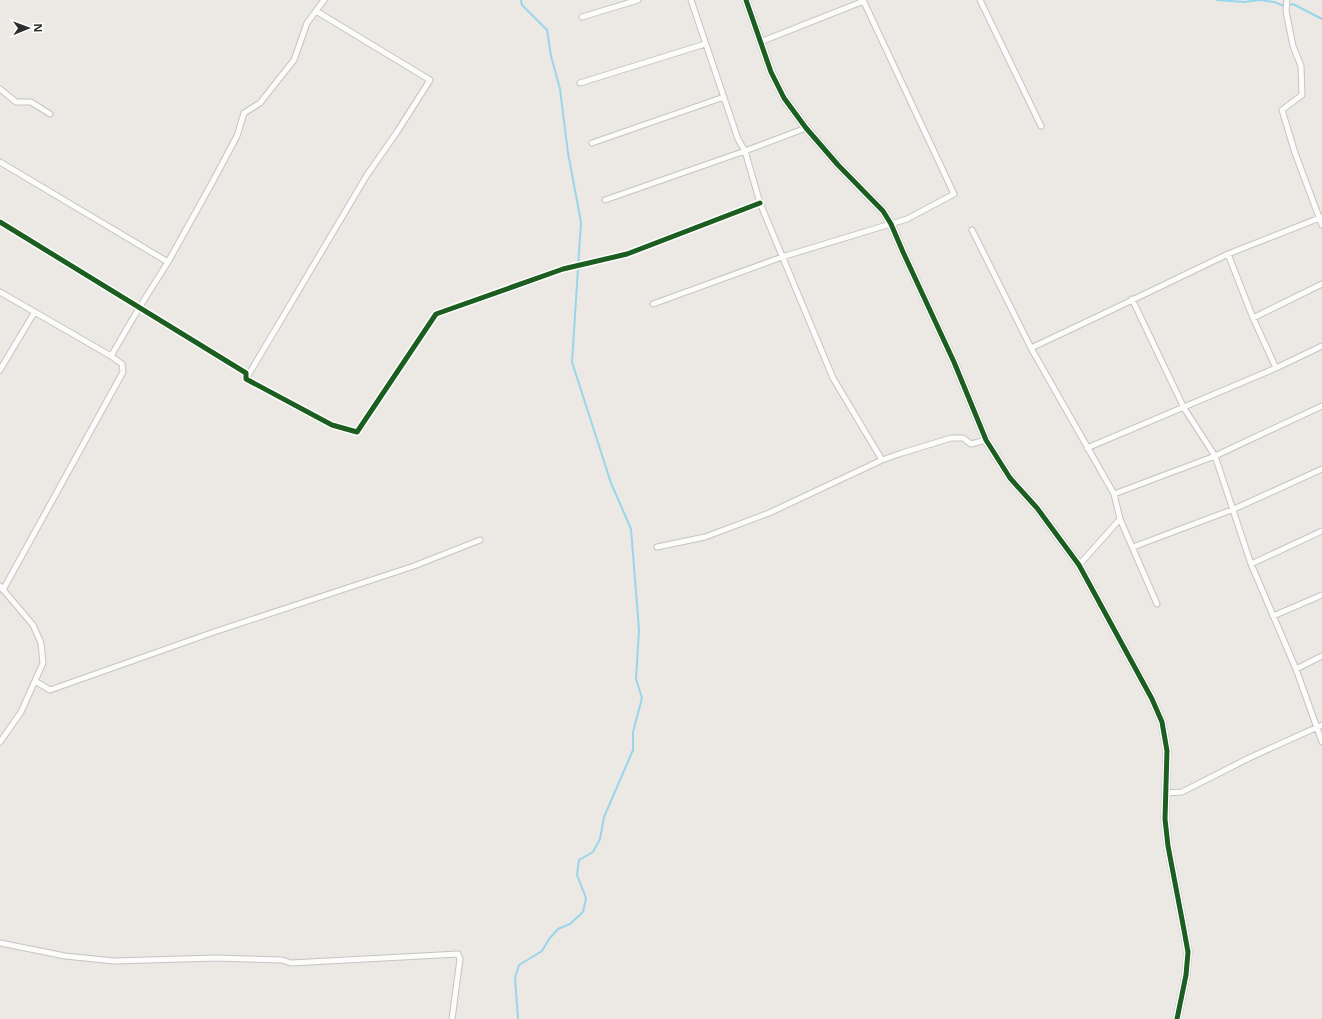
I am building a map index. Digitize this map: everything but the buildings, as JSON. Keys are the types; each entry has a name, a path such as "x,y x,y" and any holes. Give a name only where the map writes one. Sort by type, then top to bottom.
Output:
{"street":[{"path":"111,356 168,262 237,136 244,113 260,103 294,60 307,23 324,0"},
{"path":"582,17 638,0"},
{"path":"691,0 738,139 745,151 760,203 782,257 833,378 882,460"},
{"path":"746,0 771,72 784,98 806,128 838,165 883,211 891,224 957,370 986,440 1010,478 1037,508 1079,565 1152,699 1162,722 1167,751 1165,819 1168,846 1188,952 1186,975 1177,1019"},
{"path":"654,304 782,257 907,219 954,194 863,0 760,42"},
{"path":"980,0 1041,126"},
{"path":"1288,0 1286,11 1293,46 1301,66 1302,95 1282,110 1295,153 1322,224"},
{"path":"246,379 368,175 430,80 316,11"},
{"path":"580,83 705,44"},
{"path":"0,89 16,102 31,102 50,114"},
{"path":"592,142 724,97"},
{"path":"605,200 806,128"},
{"path":"0,162 168,262"},
{"path":"246,379 332,425 357,432 436,314 562,269 627,254 760,203"},
{"path":"1031,348 1101,316 1132,299 1228,254 1320,218"},
{"path":"0,222 246,373 246,379"},
{"path":"972,230 1031,348 1114,494 1120,519 1157,604"},
{"path":"1228,254 1253,318 1276,368"},
{"path":"1253,318 1322,284"},
{"path":"0,292 34,313 111,356 122,364 123,372 2,588 33,625 41,643 43,663 21,712 0,742"},
{"path":"1132,299 1184,408 1214,456 1234,509 1251,564 1296,669 1322,742"},
{"path":"0,370 34,313"},
{"path":"1087,448 1184,408 1276,368 1322,346"},
{"path":"1114,494 1214,456 1322,406"},
{"path":"658,547 705,536 769,513 882,460 951,438 963,438 972,444 986,440"},
{"path":"1133,547 1234,509 1322,469"},
{"path":"1079,565 1120,519"},
{"path":"1251,564 1322,531"},
{"path":"35,681 50,690 214,632 414,566 480,540"},
{"path":"1273,616 1322,595"},
{"path":"1296,669 1322,656"},
{"path":"1166,793 1182,792 1249,758 1322,725"},
{"path":"0,943 65,956 114,961 216,958 282,960 291,964 458,954 460,959 452,1019"}],"waterway":[{"path":"518,1019 515,978 519,965 542,951 549,939 558,929 570,924 583,912 586,898 577,875 579,860 593,852 600,839 604,817 633,750 633,732 642,698 636,679 639,630 631,529 611,483 572,362 581,222 568,153 560,89 551,56 547,30 522,5 521,0"},
{"path":"1217,0 1244,2 1260,0 1274,2 1284,6 1293,4 1322,19"}],"cycle path":[{"path":"746,0 771,72 784,98 806,128 838,165 883,211 891,224 954,362 986,440 1010,478 1037,508 1079,565 1152,699 1162,722 1167,751 1165,819 1168,846 1188,952 1186,975 1177,1019"},
{"path":"0,222 246,373 246,379 332,425 357,432 436,314 563,269 627,254 760,203"}]}
